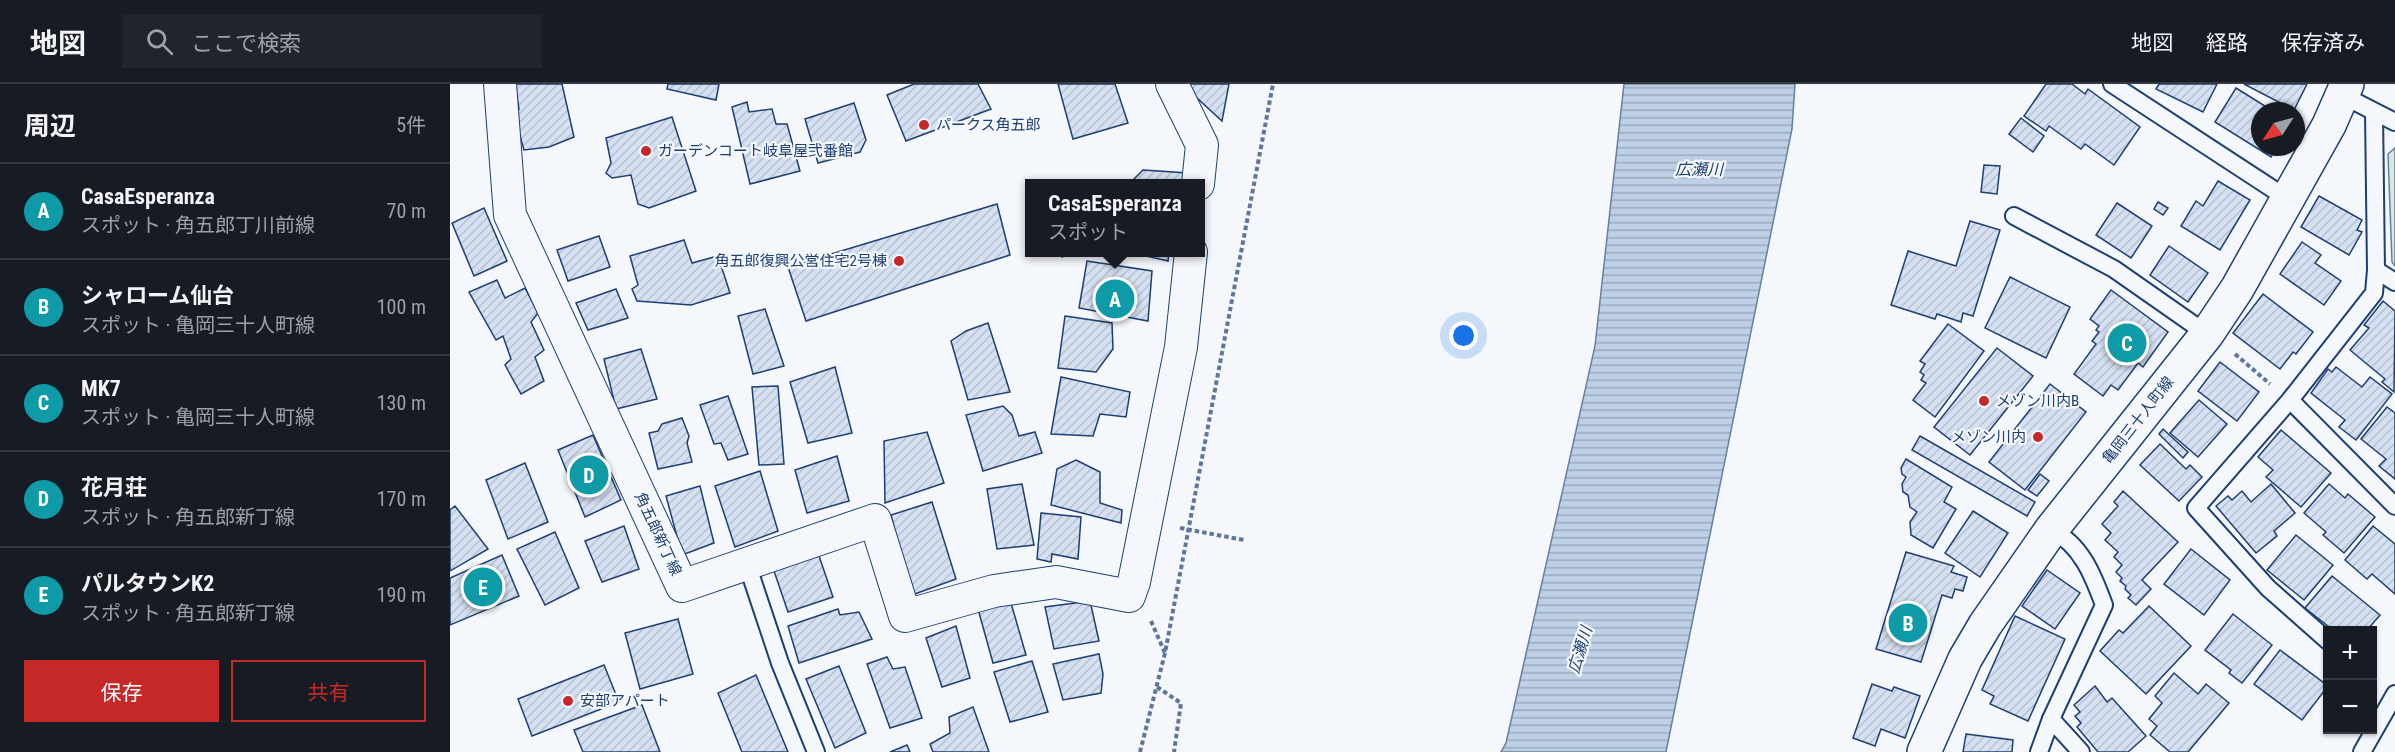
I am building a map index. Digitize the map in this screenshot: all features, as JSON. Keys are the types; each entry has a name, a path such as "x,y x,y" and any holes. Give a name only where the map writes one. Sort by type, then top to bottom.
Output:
{"street":[{"name":"角五郎新丁線","path":"500,84 510,215 682,586 875,520 905,616 994,591 1056,582 1129,596 1134,582 1181,347 1190,257"},
{"path":"1172,84 1202,145 1198,179"},
{"name":"亀岡三十人町線","path":"1924,752 1970,650 2052,530 2219,343 2237,289 2288,200 2344,89"}],"lane":[{"path":"2112,84 2288,200"},
{"path":"2344,89 2374,112 2395,122"},
{"path":"2323,638 2268,588 2196,508 2290,400 2374,293 2376,270 2374,112"},
{"path":"2014,216 2114,269 2219,343"},
{"path":"2376,270 2395,282"},
{"path":"2290,400 2395,506"},
{"path":"2039,752 2051,719 2104,604 2091,571 2067,537 2052,530"},
{"path":"747,564 780,663 816,752"},
{"path":"2362,752 2395,694"},
{"path":"2051,719 2081,752"}],"path":[{"path":"1141,752 1157,687 1273,84"},
{"path":"2219,343 2273,386"},
{"path":"1180,528 1244,540"},
{"path":"1157,687 1181,703 1174,752"}],"green space":[{"path":"2395,148 2395,266 2392,262 2388,154"}],"water":[{"name":"広瀬川","path":"1624,84 1795,84 1792,129 1666,752 1501,752 1506,743 1595,346"}],"building":[{"path":"515,84 562,84 574,137 549,147 524,150 514,115 519,109"},
{"path":"668,84 719,84 716,100 667,89"},
{"name":"パークス角五郎","path":"914,84 978,84 991,109 906,141 887,95"},
{"path":"1058,84 1115,84 1128,123 1073,139"},
{"path":"1186,84 1229,84 1222,121 1185,87"},
{"path":"2046,84 2072,84 2085,94 2088,89 2140,127 2114,165 2085,144 2081,149 2049,126 2046,131 2024,116"},
{"path":"2159,84 2217,84 2203,112 2156,89"},
{"path":"2244,84 2307,84 2298,102 2279,102"},
{"path":"2236,88 2259,102 2251,102 2251,144 2215,122"},
{"path":"747,102 749,112 772,109 776,124 787,124 800,171 750,184 732,107"},
{"path":"854,103 866,140 860,152 818,163 805,119"},
{"name":"ガーデンコート岐阜屋弐番館","path":"672,117 696,191 649,208 638,204 631,175 612,178 606,173 611,163 606,138"},
{"path":"2021,118 2044,136 2033,152 2009,134"},
{"path":"1984,165 2000,166 1997,194 1981,192"},
{"path":"1143,170 1188,173 1187,179 1134,179"},
{"path":"2218,181 2250,200 2220,250 2181,226 2196,201 2203,206"},
{"path":"2319,196 2362,220 2357,230 2362,232 2349,255 2301,227"},
{"path":"2158,202 2168,208 2163,215 2154,209"},
{"path":"2117,203 2152,226 2131,258 2096,235"},
{"name":"角五郎復興公営住宅2号棟","path":"997,204 1010,255 806,321 788,267"},
{"path":"484,208 507,261 474,276 452,223"},
{"path":"1970,221 2000,230 1973,316 1963,313 1961,322 1937,314 1935,319 1891,305 1908,251 1956,266"},
{"path":"599,236 610,267 568,281 557,250"},
{"path":"684,240 692,263 718,256 730,293 691,305 637,301 632,289 638,285 630,256"},
{"path":"2302,242 2321,255 2315,263 2341,281 2324,305 2280,274"},
{"path":"2169,246 2208,273 2188,302 2150,275"},
{"path":"1151,257 1168,257 1168,261"},
{"path":"1087,261 1152,271 1148,321 1079,308"},
{"path":"2010,277 2070,307 2046,358 1985,328"},
{"path":"497,280 505,298 525,288 538,313 531,322 544,350 535,357 544,381 521,394 505,365 511,359 503,336 496,340 469,292"},
{"path":"616,289 628,318 588,330 576,303"},
{"path":"2111,290 2168,332 2143,367 2138,363 2118,390 2111,385 2103,396 2074,374 2096,344 2092,341 2099,332 2096,330 2099,326 2090,319"},
{"path":"2263,294 2313,332 2296,354 2293,352 2280,369 2233,333"},
{"path":"2383,301 2395,311 2394,392 2382,382 2385,379 2350,350 2369,328 2364,325"},
{"path":"765,309 784,366 753,374 738,316"},
{"path":"1065,316 1112,323 1113,349 1096,372 1058,368"},
{"path":"988,323 1010,392 968,400 951,341 966,331"},
{"path":"1948,324 1984,351 1935,417 1913,400 1926,383 1921,380 1924,375 1920,372 1925,364 1920,361"},
{"name":"メゾン川内B","path":"1997,348 2033,376 1970,455 1934,427"},
{"path":"641,349 657,399 616,409 604,359"},
{"path":"2220,362 2259,392 2237,421 2198,391"},
{"path":"835,367 852,433 808,443 790,382"},
{"path":"2336,367 2362,387 2370,377 2392,394 2356,440 2339,427 2345,420 2311,393 2328,369 2332,372"},
{"path":"1061,377 1130,392 1126,417 1100,414 1093,436 1051,434"},
{"name":"メゾン川内","path":"2050,384 2086,412 2025,490 1989,462"},
{"path":"778,386 784,464 759,465 752,387"},
{"path":"728,396 748,454 728,460 721,443 714,444 700,405"},
{"path":"2199,400 2227,424 2198,457 2170,433"},
{"path":"1003,406 1012,415 1019,436 1035,432 1042,453 983,471 966,415"},
{"path":"2387,407 2395,413 2395,479 2379,466 2386,459 2361,439"},
{"path":"682,418 689,436 687,443 692,462 658,469 649,433 658,431 662,424"},
{"path":"2163,429 2188,452 2183,458 2159,434"},
{"path":"2281,430 2331,473 2301,507 2266,477 2273,470 2258,457"},
{"path":"927,432 944,483 885,503 884,441"},
{"path":"593,435 621,500 585,517 558,450"},
{"path":"1920,436 2035,502 2027,516 1912,450"},
{"path":"2160,444 2186,469 2190,465 2202,477 2179,501 2140,465"},
{"path":"837,456 849,501 807,513 795,470"},
{"path":"1906,459 1952,487 1944,502 1956,509 1933,548 1911,535 1910,522 1917,512 1910,507 1908,495 1903,492 1902,484 1906,477 1902,474 1901,468"},
{"path":"1076,460 1100,472 1100,503 1122,510 1121,523 1051,505 1057,469"},
{"path":"525,463 548,522 508,539 486,480"},
{"path":"760,471 778,531 735,547 715,486"},
{"path":"2040,474 2049,481 2037,496 2028,490"},
{"path":"1022,484 1034,545 997,549 987,489"},
{"path":"2271,484 2295,513 2274,531 2277,536 2256,553 2216,506 2228,496 2232,500 2242,491 2251,502"},
{"path":"2329,484 2345,498 2348,494 2375,517 2344,553 2323,535 2326,532 2304,513"},
{"path":"700,486 714,543 682,555 666,496"},
{"path":"2123,491 2178,542 2142,580 2151,589 2136,605 2128,598 2131,595 2116,572 2122,565 2114,557 2118,552 2105,540 2111,533 2102,524 2118,506 2114,502"},
{"path":"932,502 956,579 912,595 891,515"},
{"path":"455,506 488,549 450,571 450,510"},
{"path":"1973,511 2008,533 1980,577 1945,553"},
{"path":"1041,513 1081,517 1078,559 1052,554 1051,562 1037,559"},
{"path":"624,526 639,569 602,582 585,541"},
{"path":"2373,526 2395,544 2395,594 2372,574 2367,579 2345,560"},
{"path":"555,532 579,588 545,605 517,549"},
{"path":"2296,535 2333,565 2304,600 2267,570"},
{"path":"2191,549 2230,580 2204,615 2164,584"},
{"path":"1906,552 1954,566 1951,572 1967,577 1963,591 1955,589 1952,598 1942,595 1921,662 1876,649"},
{"path":"818,553 833,597 788,612 773,568"},
{"path":"502,555 519,596 450,625 450,578"},
{"path":"2047,570 2080,593 2055,629 2022,606"},
{"path":"2332,576 2380,615 2370,626 2328,626 2305,608"},
{"path":"1090,601 1099,641 1054,649 1045,607"},
{"path":"1011,603 1026,655 993,663 978,609"},
{"path":"2149,606 2191,646 2146,694 2100,651 2119,630 2123,633"},
{"path":"838,609 840,615 859,612 872,639 799,663 788,626"},
{"path":"2233,614 2272,645 2242,683 2229,673 2231,670 2205,650"},
{"path":"2015,616 2065,639 2028,721 1990,704 1994,696 1982,690"},
{"path":"678,619 693,674 640,689 625,633"},
{"path":"956,626 970,678 942,687 926,638"},
{"path":"2280,650 2323,682 2323,693 2302,720 2254,684"},
{"path":"1099,654 1103,674 1101,693 1063,700 1053,664"},
{"path":"887,657 893,669 905,667 922,718 890,728 867,664"},
{"path":"1032,661 1048,712 1010,722 994,672"},
{"name":"安部アパート","path":"604,665 619,702 532,736 518,699"},
{"path":"839,666 866,733 835,748 806,679"},
{"path":"2174,673 2198,694 2206,684 2229,703 2188,752 2170,752 2150,735 2157,726 2149,719 2162,703 2155,696"},
{"path":"756,675 788,752 742,752 718,693"},
{"path":"1872,684 1892,691 1894,687 1920,696 1905,738 1881,729 1875,746 1853,738"},
{"path":"2095,686 2107,702 2112,698 2146,736 2128,752 2098,752 2077,727 2081,723 2075,716 2080,712 2074,705"},
{"path":"642,705 660,752 583,752 574,730"},
{"path":"973,707 989,752 933,752 930,744 950,733 949,717"},
{"path":"1966,734 2013,740 2012,752 1963,752"},
{"path":"907,745 910,752 890,752"}],"place":[{"name":"パークス角五郎","path":"924,125"},
{"name":"ガーデンコート岐阜屋弐番館","path":"646,151"},
{"name":"角五郎復興公営住宅2号棟","path":"899,261"},
{"name":"CasaEsperanza","path":"1115,299"},
{"name":"MK7","path":"2127,343"},
{"name":"メゾン川内B","path":"1984,401"},
{"name":"メゾン川内","path":"2038,437"},
{"name":"花月荘","path":"589,475"},
{"name":"パルタウンK2","path":"483,587"},
{"name":"シャローム仙台","path":"1908,623"},
{"name":"安部アパート","path":"568,701"}]}
